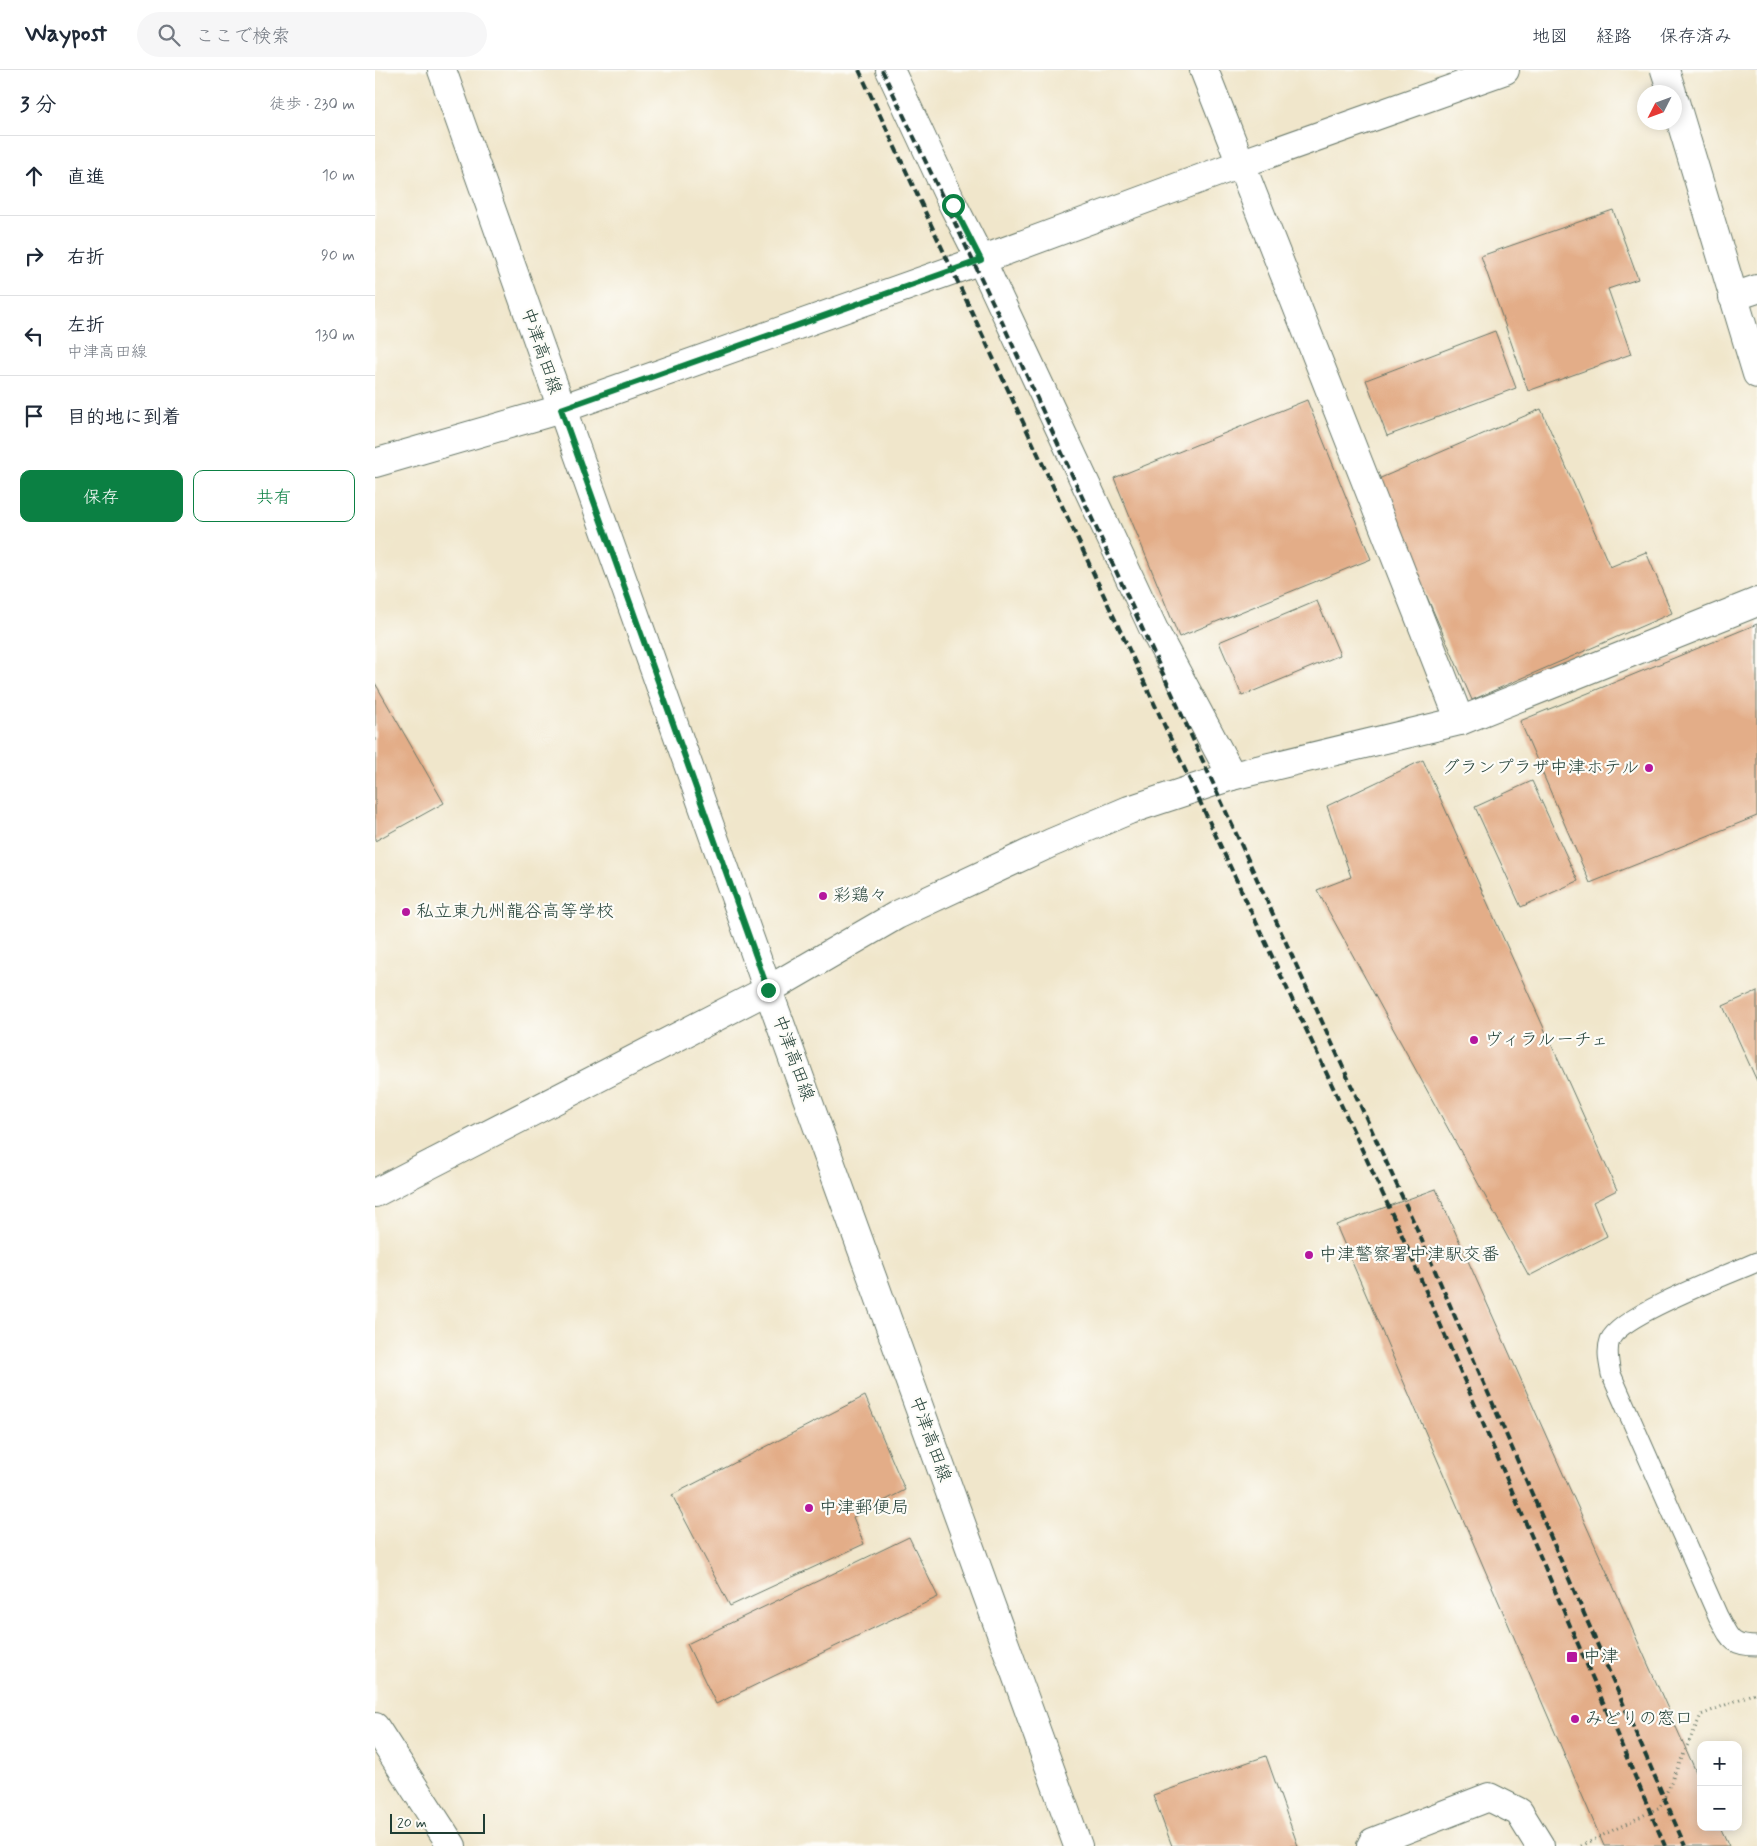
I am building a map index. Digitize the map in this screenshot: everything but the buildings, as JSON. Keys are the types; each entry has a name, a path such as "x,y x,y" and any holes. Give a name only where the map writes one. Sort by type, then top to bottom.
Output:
{"street":[{"name":"中津高田線","path":"442,70 768,990 1077,1846"},
{"path":"890,70 1154,630 1232,776"},
{"path":"1204,70 1460,720"},
{"path":"375,463 561,409 981,260 1240,164 1505,70"},
{"path":"1665,70 1670,85"},
{"path":"1682,121 1745,293 1757,374"},
{"path":"375,1193 768,990 897,915 1043,847 1129,810 1232,776 1460,720 1757,602"},
{"path":"375,1727 453,1846"},
{"path":"1371,1846 1373,1842 1489,1797 1519,1812 1540,1846"}],"lane":[{"path":"1757,1262 1634,1317 1610,1339 1607,1354 1611,1374 1717,1616 1733,1642 1742,1646 1757,1646"}],"path":[{"path":"1581,1846 1661,1807 1701,1715 1757,1692"}],"railway":[{"path":"859,70 1400,1231 1665,1846"},
{"path":"882,70 1003,324 1416,1227 1685,1846"}],"place":[{"name":"グランプラザ中津ホテル","path":"1649,768"},
{"name":"彩鶏々","path":"823,896"},
{"name":"私立東九州龍谷高等学校","path":"406,912"},
{"name":"ヴィラルーチェ","path":"1474,1040"},
{"name":"中津警察署中津駅交番","path":"1309,1255"},
{"name":"中津郵便局","path":"809,1508"},
{"name":"中津","path":"1572,1657"},
{"name":"みどりの窓口","path":"1575,1719"}],"route":[{"path":"768,990 561,409 981,260 953,205"}]}
